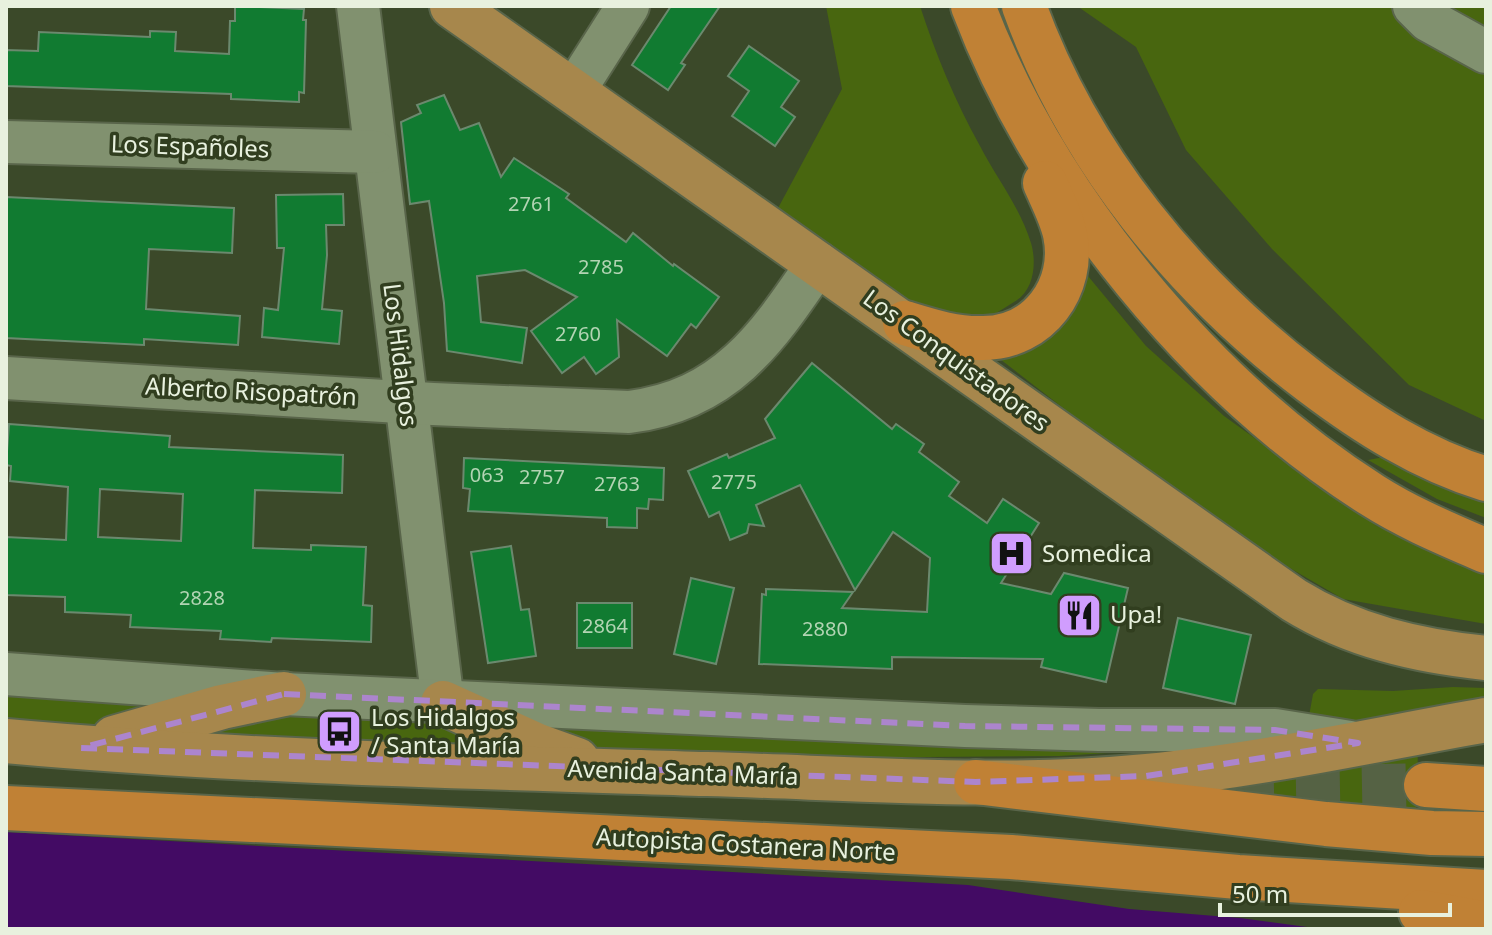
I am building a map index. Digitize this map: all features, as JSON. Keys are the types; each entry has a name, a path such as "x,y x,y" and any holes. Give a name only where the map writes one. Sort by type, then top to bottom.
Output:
{"highway":[{"path":"973,6 992,51 1038,140 1103,239 1163,314 1267,416 1350,481 1415,520 1486,551"},
{"path":"1024,6 1055,78 1092,146 1127,197 1193,278 1268,349 1367,423 1412,449 1486,479"},
{"path":"905,323 956,337 1001,337 1030,325 1044,313 1062,283 1067,251 1062,222 1008,101 992,51"},
{"path":"976,782 1326,824 1486,834"},
{"path":"1486,782 1427,785 1486,789"},
{"name":"Autopista Costanera Norte","path":"6,808 1011,857 1238,877 1486,892"},
{"path":"1238,877 1486,924"}],"main road":[{"name":"Los Conquistadores","path":"452,6 905,323 1156,504 1318,614 1387,641 1423,650 1486,658"},
{"path":"81,748 222,707 284,694"},
{"path":"443,703 538,746 614,771"},
{"name":"Avenida Santa María","path":"6,741 81,748 614,771 976,782 1074,781 1146,776 1275,759 1486,720"}],"street":[{"name":"Los Hidalgos","path":"358,6 443,703"},
{"path":"574,91 628,6"},
{"path":"1414,6 1428,20 1486,52"},
{"name":"Los Españoles","path":"6,142 375,152"},
{"name":"Alberto Risopatrón","path":"6,378 405,402 629,412 653,409 680,401 725,377 744,361 777,322 818,263"},
{"name":"Avenida Santa María","path":"6,674 443,703 1084,730 1275,730 1358,743"}],"highlighted area":[{"path":"284,694 965,726 1275,730 1358,743 1146,776 976,782 81,748"}],"green space":[{"path":"826,6 920,6 954,95 1015,205 1031,243 1034,268 1030,284 1021,297 997,313 977,321 964,322 922,308 869,276 777,210 842,89"},
{"path":"1077,6 1486,6 1486,421 1409,385 1272,249 1186,150 1136,47"},
{"path":"1083,270 1146,346 1224,416 1377,526 1486,568 1486,624 1343,599 1209,521 987,349"},
{"path":"1384,457 1486,493 1486,518 1437,499 1368,460"},
{"path":"6,687 1220,746 1059,756 806,758 496,751 6,723"},
{"path":"1486,688 1486,698 1425,712 1318,726 1309,716 1313,694 1318,689 1393,691"},
{"path":"1418,751 1416,813 1244,791 1244,781"}],"shaded area":[{"path":"6,832 968,885 1129,909 1240,918 1322,929 6,929"}],"building":[{"path":"235,6 304,9 304,93 299,92 299,102 231,99 231,94 6,86 6,50 38,51 39,32 150,37 150,31 176,32 175,51 229,54 230,21 235,21"},
{"path":"671,6 720,6 681,63 685,65 668,90 632,65"},
{"path":"749,46 799,81 781,107 795,117 775,146 732,116 749,91 728,76"},
{"path":"444,95 460,130 479,123 501,177 514,158 569,194 566,198 626,242 633,233 673,266 719,297 696,328 691,324 667,356 617,320 619,357 596,374 584,357 562,373 531,331 577,297 525,270 477,276 481,322 527,328 522,363 447,351 444,303 429,201 410,204 401,122 421,113 417,105"},
{"path":"343,194 344,225 326,225 327,255 322,309 342,311 339,344 262,337 264,308 278,310 284,248 277,248 276,195"},
{"path":"6,197 234,208 232,253 149,249 146,309 240,316 238,345 144,339 144,345 6,338"},
{"path":"812,363 892,429 896,424 924,444 919,452 959,482 949,496 987,523 1003,499 1039,523 1001,583 1051,594 1064,573 1128,588 1106,682 1041,667 1043,659 892,657 892,669 759,664 762,594 766,595 766,589 853,592 842,608 927,612 930,558 893,532 855,590 800,485 756,505 764,526 749,524 747,533 730,540 719,512 709,517 688,471 775,438 765,419"},
{"path":"9,424 170,436 169,447 343,455 342,493 255,490 253,548 311,550 311,545 366,547 363,605 372,606 371,642 220,639 221,631 130,627 131,615 65,612 65,597 6,595 6,537 66,540 68,487 10,481 11,466 6,465","holes":["100,489 183,494 181,541 98,537"]},
{"path":"464,458 664,468 663,500 649,499 648,509 637,508 637,528 607,527 607,518 468,511 470,489 463,488"},
{"path":"511,546 521,610 529,609 536,656 488,663 471,552"},
{"path":"691,578 734,588 716,664 674,654"},
{"path":"577,603 632,603 632,648 577,648"},
{"path":"1178,618 1251,635 1235,704 1163,688"}],"tunnel":[{"path":"1164,790 1426,785"}],"place":[{"name":"Somedica","path":"1011,554"},
{"name":"Upa!","path":"1079,615"},
{"name":"Los Hidalgos / Santa María","path":"340,732"}]}
